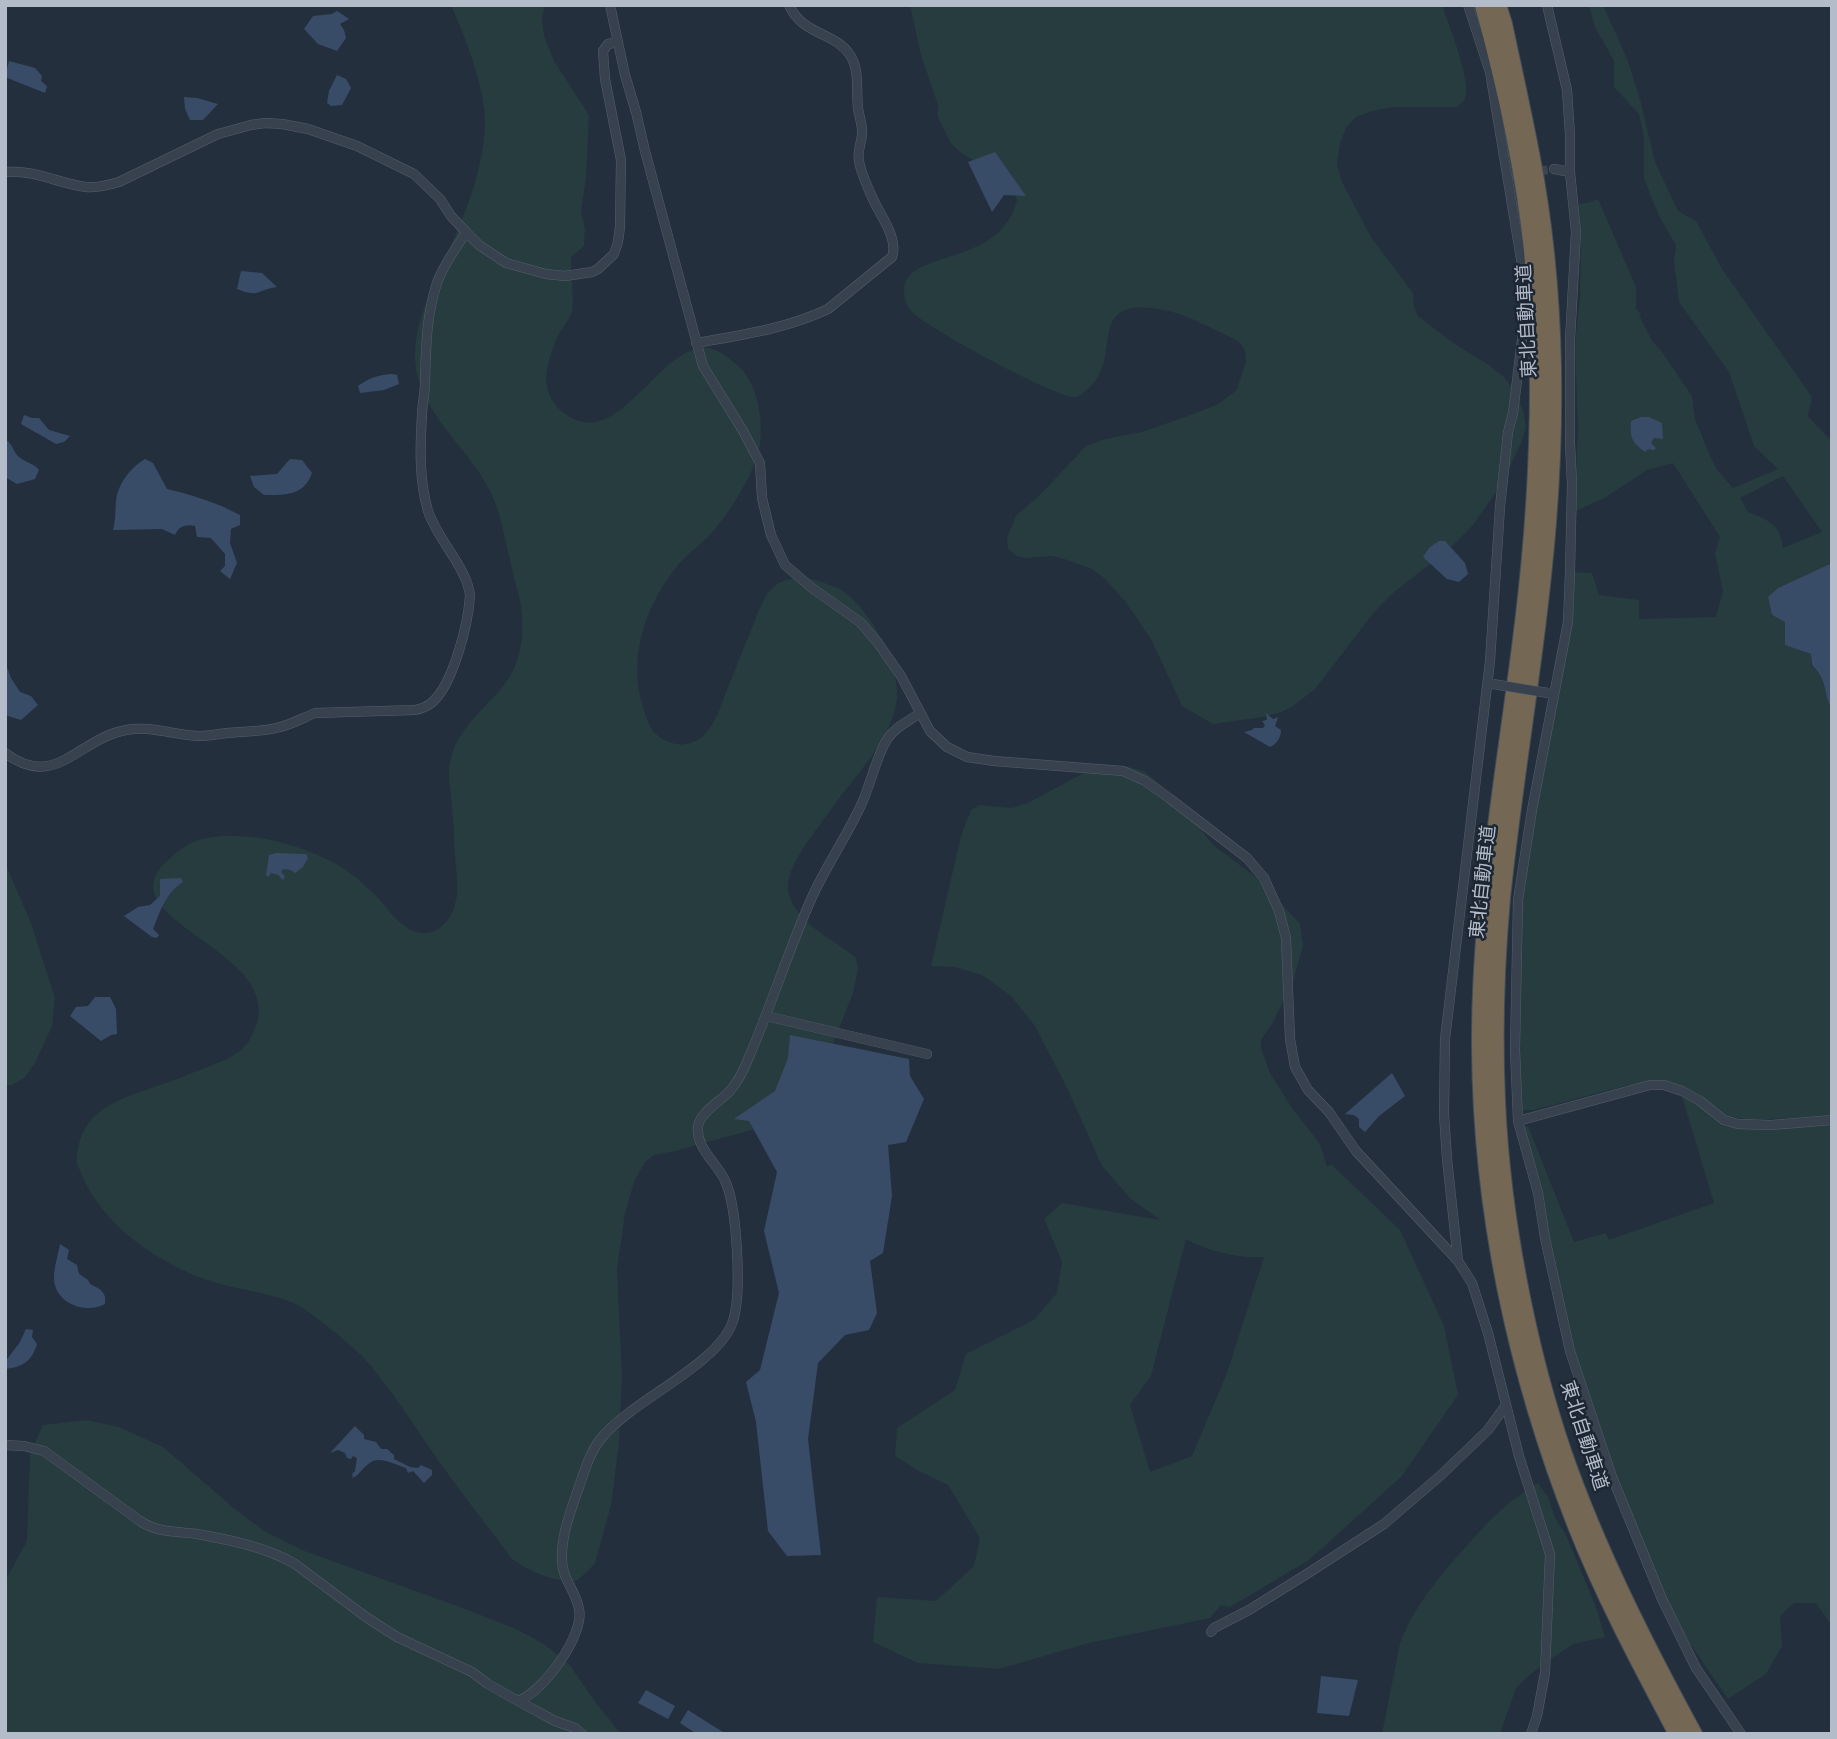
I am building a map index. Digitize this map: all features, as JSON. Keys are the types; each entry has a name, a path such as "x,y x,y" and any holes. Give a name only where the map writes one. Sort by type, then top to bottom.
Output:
{"highway":[{"name":"東北自動車道","path":"1483,5 1507,107 1532,248 1538,419 1533,517 1523,621 1486,901 1481,984 1480,1048 1492,1209 1509,1305 1531,1397 1551,1461 1577,1531 1644,1673 1677,1734"},
{"name":"東北自動車道","path":"1498,5 1536,181 1545,249 1551,326 1552,420 1548,519 1539,623 1502,902 1496,1047 1500,1151 1524,1302 1545,1392 1564,1455 1622,1594 1694,1734"}],"street":[{"path":"610,5 625,75 695,343 703,366 760,463 762,498 771,535 785,565 860,622 901,676 930,731 947,747 967,757 1123,771 1145,781 1247,858 1264,878 1279,911 1286,938 1290,1039 1295,1067 1308,1090 1329,1112 1356,1151 1458,1261 1472,1283 1488,1334 1519,1456 1550,1554 1545,1673 1531,1734"},
{"path":"695,343 765,331 818,314 828,309 894,253 890,233 872,198 859,162 862,123 858,108 855,64 841,44 806,27 795,18 789,5"},
{"path":"1458,1261 1444,1114 1445,1039 1489,685 1507,432 1513,412 1524,315 1522,265 1510,174 1490,72 1468,5"},
{"path":"1547,5 1567,90 1570,172 1576,232 1570,340 1570,570 1568,622 1550,694 1518,900 1515,1050 1518,1121 1538,1193 1570,1351 1612,1477 1662,1599 1696,1668 1741,1734"},
{"path":"5,172 23,171 88,187 108,185 218,134 251,125 282,124 308,129 357,146 414,174 440,199 479,245 506,262 546,274 565,276 592,272 614,254 620,227 621,160 605,79 603,51 608,44 618,42"},
{"path":"1554,169 1570,172"},
{"path":"5,753 28,766 44,767 57,764 100,738 129,729 200,736 278,728 314,713 415,710 434,701 446,683 459,652 470,596 461,572 433,524 424,492 421,461 427,329 438,280 466,232"},
{"path":"1489,685 1550,694"},
{"path":"518,1701 537,1690 576,1632 580,1618 579,1607 564,1575 562,1552 574,1500 597,1443 624,1416 712,1351 732,1324 736,1307 737,1275 731,1200 726,1182 704,1148 698,1126 705,1114 731,1090 748,1060 813,896 861,805 885,744 894,730 920,713"},
{"path":"766,1016 927,1054"},
{"path":"1518,1121 1650,1085 1682,1091 1724,1120 1738,1124 1771,1125 1832,1120"},
{"path":"1211,1632 1384,1524 1488,1430 1506,1405"},
{"path":"5,1445 44,1451 139,1521 155,1529 197,1534 261,1549 285,1558 397,1637 472,1672 518,1701 555,1721 575,1728 582,1734"}],"green space":[{"path":"451,5 545,5 542,18 544,36 554,61 589,115 586,177 581,211 585,229 584,246 571,257 572,311 552,350 546,378 554,403 572,418 593,422 613,415 669,365 688,352 707,348 727,357 740,368 749,380 756,398 761,426 760,445 746,482 715,529 682,560 667,579 649,613 637,669 639,688 651,728 658,736 673,744 692,742 704,735 718,712 763,602 773,587 793,579 822,582 850,596 880,637 892,663 897,687 894,711 883,738 804,847 789,878 788,889 795,908 817,930 856,958 858,970 853,993 829,1054 784,1121 654,1155 645,1162 634,1182 625,1213 617,1270 622,1377 619,1443 611,1505 595,1563 576,1581 542,1575 512,1559 384,1382 345,1341 298,1305 198,1277 161,1258 111,1219 97,1203 77,1164 79,1143 85,1128 100,1111 120,1100 227,1059 249,1041 259,1011 251,985 232,963 161,906 153,886 163,865 184,847 209,838 251,837 316,854 350,873 377,897 394,917 416,932 425,933 438,929 454,908 457,887 450,760 460,736 510,677 518,658 522,616 494,499 481,475 424,395 415,358 423,311 471,195 484,138 485,119 481,91 468,46"},
{"path":"910,5 1442,5 1464,75 1464,100 1457,107 1394,107 1356,117 1346,128 1340,143 1337,164 1342,182 1371,237 1413,293 1418,316 1505,378 1523,410 1526,427 1503,482 1473,525 1448,550 1394,592 1375,611 1315,689 1293,706 1263,717 1213,724 1182,706 1152,641 1125,601 1103,577 1092,569 1064,559 1052,556 1025,558 1008,549 1007,538 1016,516 1041,494 1086,446 1105,439 1142,432 1218,404 1237,389 1246,362 1245,350 1232,338 1177,313 1142,307 1124,310 1115,318 1110,330 1100,373 1090,387 1077,397 1022,377 913,313 904,292 905,284 912,273 977,246 994,236 1008,221 1017,200 1014,193 950,142 938,117 938,105 921,55"},
{"path":"1589,5 1603,5 1628,61 1655,162 1678,211 1696,221 1722,269 1812,397 1808,416 1832,442 1832,563 1778,588 1768,597 1772,615 1785,622 1785,645 1811,654 1811,665 1823,682 1832,710 1832,1116 1750,1120 1728,1116 1700,1096 1657,1080 1534,1110 1521,1110 1517,1049 1521,901 1574,572 1592,573 1599,595 1639,600 1639,619 1716,617 1723,591 1715,553 1720,537 1673,463 1647,470 1604,498 1574,512 1578,430 1575,345 1580,299 1579,204 1598,199 1636,287 1636,309 1641,314 1639,315 1652,341 1692,396 1695,419 1718,471 1733,488 1778,469 1754,446 1729,372 1679,302 1674,261 1676,245 1660,218 1644,179 1644,138 1639,114 1614,87 1614,61 1595,27","holes":["1783,476 1822,532 1783,548 1782,540 1773,524 1748,512 1740,498"]},
{"path":"1126,766 1145,772 1189,814 1213,845 1257,878 1300,924 1303,946 1293,981 1261,1040 1261,1048 1270,1073 1292,1108 1320,1144 1327,1167 1331,1164 1400,1230 1444,1326 1458,1395 1401,1477 1309,1560 1230,1607 1221,1605 1210,1618 1089,1643 999,1669 918,1663 873,1642 877,1597 936,1601 974,1566 980,1538 948,1485 895,1456 897,1428 955,1390 966,1354 1034,1320 1057,1293 1062,1262 1044,1219 1062,1203 1160,1220 1130,1198 1102,1166 1068,1090 1035,1026 1011,996 982,975 955,967 931,966 961,836 971,810 979,805 1012,808 1028,803 1093,768","holes":["1186,1239 1234,1255 1264,1257 1227,1373 1192,1456 1150,1472 1130,1405 1151,1376"]},
{"path":"5,863 31,923 55,998 52,1026 35,1063 24,1078 5,1086"},
{"path":"1681,1093 1727,1125 1752,1128 1832,1123 1832,1626 1816,1603 1794,1603 1780,1616 1782,1646 1766,1674 1728,1699 1689,1642 1665,1596 1616,1475 1575,1354 1522,1128 1528,1126 1574,1242 1606,1233 1609,1240 1714,1203"},
{"path":"86,1420 119,1427 163,1447 236,1510 266,1532 302,1550 468,1610 516,1629 544,1644 569,1664 621,1734 5,1734 5,1581 27,1541 30,1455 43,1425"},
{"path":"1538,1483 1548,1497 1555,1518 1565,1533 1597,1610 1605,1637 1573,1644 1527,1677 1516,1688 1500,1734 1382,1734 1400,1643 1410,1620 1447,1568 1488,1522 1510,1502"}],"water":[{"path":"337,11 349,19 340,24 346,38 337,51 318,44 304,29 313,16"},
{"path":"9,61 35,68 42,76 41,81 47,86 45,93 5,77"},
{"path":"337,75 346,79 351,88 342,105 331,106 327,103 329,91"},
{"path":"184,97 218,104 203,120 190,120"},
{"path":"995,152 1026,196 1004,195 992,212 968,162"},
{"path":"241,271 262,273 277,287 254,293 237,289"},
{"path":"397,375 399,384 384,390 360,393 358,386 366,381"},
{"path":"24,415 39,418 49,430 70,436 64,442 56,444 21,424"},
{"path":"1649,417 1662,423 1663,439 1654,438 1651,443 1656,448 1654,450 1648,449 1645,452 1632,439 1631,421"},
{"path":"5,439 19,457 39,470 35,479 17,484 5,477"},
{"path":"145,459 153,463 167,489 204,499 240,515 240,525 231,529 230,543 237,563 230,579 220,571 225,566 225,554 211,538 197,537 195,526 183,526 175,535 162,529 113,530 119,489 130,472"},
{"path":"290,459 302,460 312,473 309,481 299,490 286,494 264,495 254,487 250,476 277,474"},
{"path":"1439,541 1445,541 1465,563 1468,574 1459,582 1447,579 1423,557 1429,548"},
{"path":"1832,563 1832,710 1821,677 1812,665 1811,654 1785,645 1785,622 1772,615 1768,597 1778,588"},
{"path":"5,662 20,692 31,696 38,705 21,720 5,713"},
{"path":"1266,713 1273,719 1278,717 1275,726 1281,730 1278,740 1270,747 1244,732 1263,728 1265,725 1262,721 1267,720"},
{"path":"306,854 308,858 303,867 295,873 283,869 283,880 278,875 266,875 269,855"},
{"path":"181,878 183,882 168,897 153,929 159,935 157,938 124,916 138,907 150,905 160,896 160,879"},
{"path":"95,997 110,997 116,1009 117,1034 101,1041 70,1016 76,1007 88,1006"},
{"path":"790,1035 909,1059 910,1076 924,1099 906,1142 888,1145 892,1196 883,1253 870,1261 877,1313 869,1330 845,1335 818,1363 808,1439 821,1555 787,1556 768,1531 756,1422 746,1382 760,1370 779,1293 764,1231 777,1172 749,1121 734,1119 775,1091 788,1058"},
{"path":"1392,1073 1405,1096 1379,1116 1365,1132 1359,1127 1359,1119 1345,1114"},
{"path":"60,1244 69,1250 67,1259 77,1265 79,1274 104,1294 105,1304 81,1307 65,1300 59,1294 54,1278"},
{"path":"26,1329 33,1330 32,1337 37,1344 32,1355 22,1365 5,1369 5,1362"},
{"path":"355,1426 364,1435 364,1439 376,1442 381,1449 387,1449 394,1455 394,1459 410,1467 418,1468 421,1465 432,1470 432,1475 424,1483 413,1471 408,1473 406,1468 375,1460 353,1478 357,1458 347,1458 345,1453 338,1450 330,1453"},
{"path":"1321,1676 1358,1680 1349,1716 1317,1713"},
{"path":"646,1690 675,1706 668,1719 638,1703"},
{"path":"688,1710 726,1734 697,1734 680,1723"}],"tunnel":[{"path":"1512,175 1554,169"}]}
